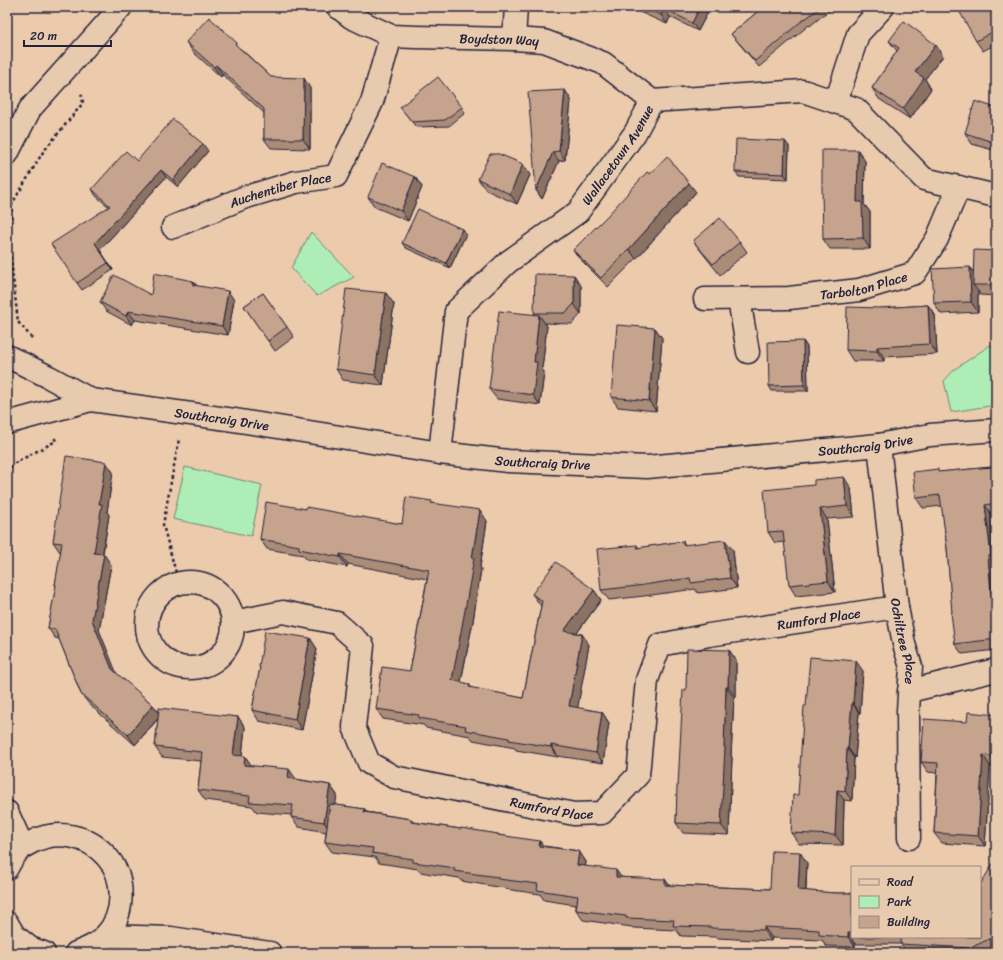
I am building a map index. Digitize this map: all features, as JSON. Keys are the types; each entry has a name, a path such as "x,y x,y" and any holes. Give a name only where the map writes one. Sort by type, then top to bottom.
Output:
{"street":[{"path":"7,154 30,109 121,7"},
{"name":"Boydston Way","path":"338,7 351,17 391,36 544,42 603,63 652,101"},
{"path":"514,40 516,7"},
{"path":"836,102 858,34 883,7"},
{"name":"Auchentiber Place","path":"173,227 243,198 296,182 336,176 372,102 391,36"},
{"name":"Wallacetown Avenue","path":"440,453 456,311 508,262 578,212 635,134 652,101 803,91 856,109 924,179 996,196"},
{"name":"Tarbolton Place","path":"705,299 789,298 859,290 915,273 937,239 959,187"},
{"path":"739,299 748,352"},
{"name":"Southcraig Drive","path":"7,356 91,400 241,421 440,453 508,461 647,467 879,445 930,435 996,430"},
{"name":"Southcraig Drive","path":"7,424 91,400"},
{"name":"Ochiltree Place","path":"879,445 897,607 904,644 911,667 908,710 909,838"},
{"path":"194,582 208,587 220,595 229,608 233,622 230,641 219,658 208,665 195,668 182,668 169,663 159,656 150,643 146,629 148,614 155,600 165,590 179,584 194,582"},
{"name":"Rumford Place","path":"233,622 283,612 337,623 363,646 354,727 369,763 394,777 574,814 602,813 638,775 647,680 660,645 709,635 897,607"},
{"path":"909,691 996,670"},
{"path":"7,812 23,847"},
{"path":"7,868 12,858 23,847 41,838 55,835 70,836 84,840 97,847 108,857 120,884 120,903 116,920 105,936 89,949 76,953"},
{"path":"9,933 30,948 44,953"},
{"path":"105,936 170,938 270,953"}],"path":[{"path":"33,338 18,322 9,242 12,204 43,152 83,102 76,57"},
{"path":"7,282 14,283"},
{"path":"179,584 163,525 184,413"},
{"path":"7,473 13,464 56,440 42,414"}],"green space":[{"path":"311,232 354,277 317,296 291,268"},
{"path":"996,345 996,405 951,412 944,381 955,369 989,346"},
{"path":"185,467 262,485 251,536 173,519"}],"building":[{"path":"642,7 700,7 692,23 664,8 661,15"},
{"path":"763,7 821,7 805,18 755,61 731,34"},
{"path":"957,7 996,7 996,30 976,41"},
{"path":"209,17 237,43 235,44 271,77 304,78 303,139 264,139 264,109 216,65 214,67 186,42"},
{"path":"904,21 936,45 915,72 924,78 903,109 872,88 899,48 889,41"},
{"path":"438,77 462,107 445,120 412,122 400,107"},
{"path":"565,90 559,151 553,152 536,190 528,92"},
{"path":"975,101 996,108 996,143 965,133"},
{"path":"173,119 203,144 173,180 161,170 95,243 108,263 77,283 51,244 110,206 92,189 126,151 137,161"},
{"path":"736,139 785,141 784,174 735,172"},
{"path":"822,150 858,150 857,202 862,202 863,238 823,239"},
{"path":"490,154 499,154 523,164 510,194 478,179"},
{"path":"667,156 689,183 601,278 573,250 608,215 647,172 650,174"},
{"path":"382,163 415,177 401,211 368,197"},
{"path":"418,209 462,229 446,263 402,243"},
{"path":"720,218 740,242 713,264 693,241"},
{"path":"974,250 996,251 996,285 973,285"},
{"path":"970,267 971,302 934,303 932,269"},
{"path":"154,273 193,281 193,285 228,291 222,326 128,311 126,316 100,302 114,275 151,295"},
{"path":"535,274 574,275 574,304 565,313 534,313"},
{"path":"346,289 386,293 375,375 336,369"},
{"path":"263,293 287,327 268,341 244,306"},
{"path":"928,305 930,344 877,347 877,351 846,350 847,307 881,308"},
{"path":"499,311 539,315 534,362 537,362 533,395 489,389"},
{"path":"617,325 655,328 649,401 611,397"},
{"path":"803,341 804,385 769,386 768,342"},
{"path":"66,456 106,462 99,504 102,504 94,553 104,554 92,620 112,669 153,705 128,735 81,694 55,629 48,628 62,543 53,542"},
{"path":"992,467 996,503 985,505 991,556 988,556 996,639 955,644 951,613 947,548 940,495 916,498 913,472 938,469 938,472"},
{"path":"844,477 847,506 820,509 828,581 789,585 783,531 768,532 764,490 814,485 814,480"},
{"path":"406,497 432,501 431,503 480,510 472,558 474,558 452,680 469,684 469,687 523,698 542,601 532,594 556,562 594,590 564,631 582,634 569,706 602,712 596,753 551,745 551,747 509,740 509,738 465,730 466,726 419,718 419,715 376,709 382,667 410,671 429,570 340,554 340,557 299,549 299,546 260,539 266,502 306,509 306,507 402,524"},
{"path":"725,540 730,578 691,583 690,578 601,590 597,549 637,545 637,548 683,541 683,545"},
{"path":"265,631 310,638 295,719 252,710"},
{"path":"687,649 729,650 728,687 726,687 721,825 676,823 683,690 686,690"},
{"path":"810,657 856,661 853,703 852,702 847,748 845,791 837,790 835,835 791,833 793,795 798,795 804,706 806,706"},
{"path":"159,708 238,717 233,755 245,756 244,765 289,769 288,778 330,785 324,822 291,817 293,805 249,802 250,796 198,790 202,752 155,747"},
{"path":"968,712 996,715 996,757 983,755 978,836 934,833 938,763 921,762 924,719 967,722"},
{"path":"330,804 365,809 364,812 411,819 411,822 461,828 540,841 539,846 579,851 577,865 616,870 616,877 665,879 665,885 770,889 772,851 800,852 798,890 851,893 851,933 848,933 848,937 819,935 819,930 764,927 764,930 673,926 674,920 626,918 626,916 576,910 578,896 537,890 538,884 454,871 455,868 413,862 413,859 372,853 373,848 325,842"},
{"path":"996,859 996,936 970,948 900,944 901,938 981,938 981,883"}]}
